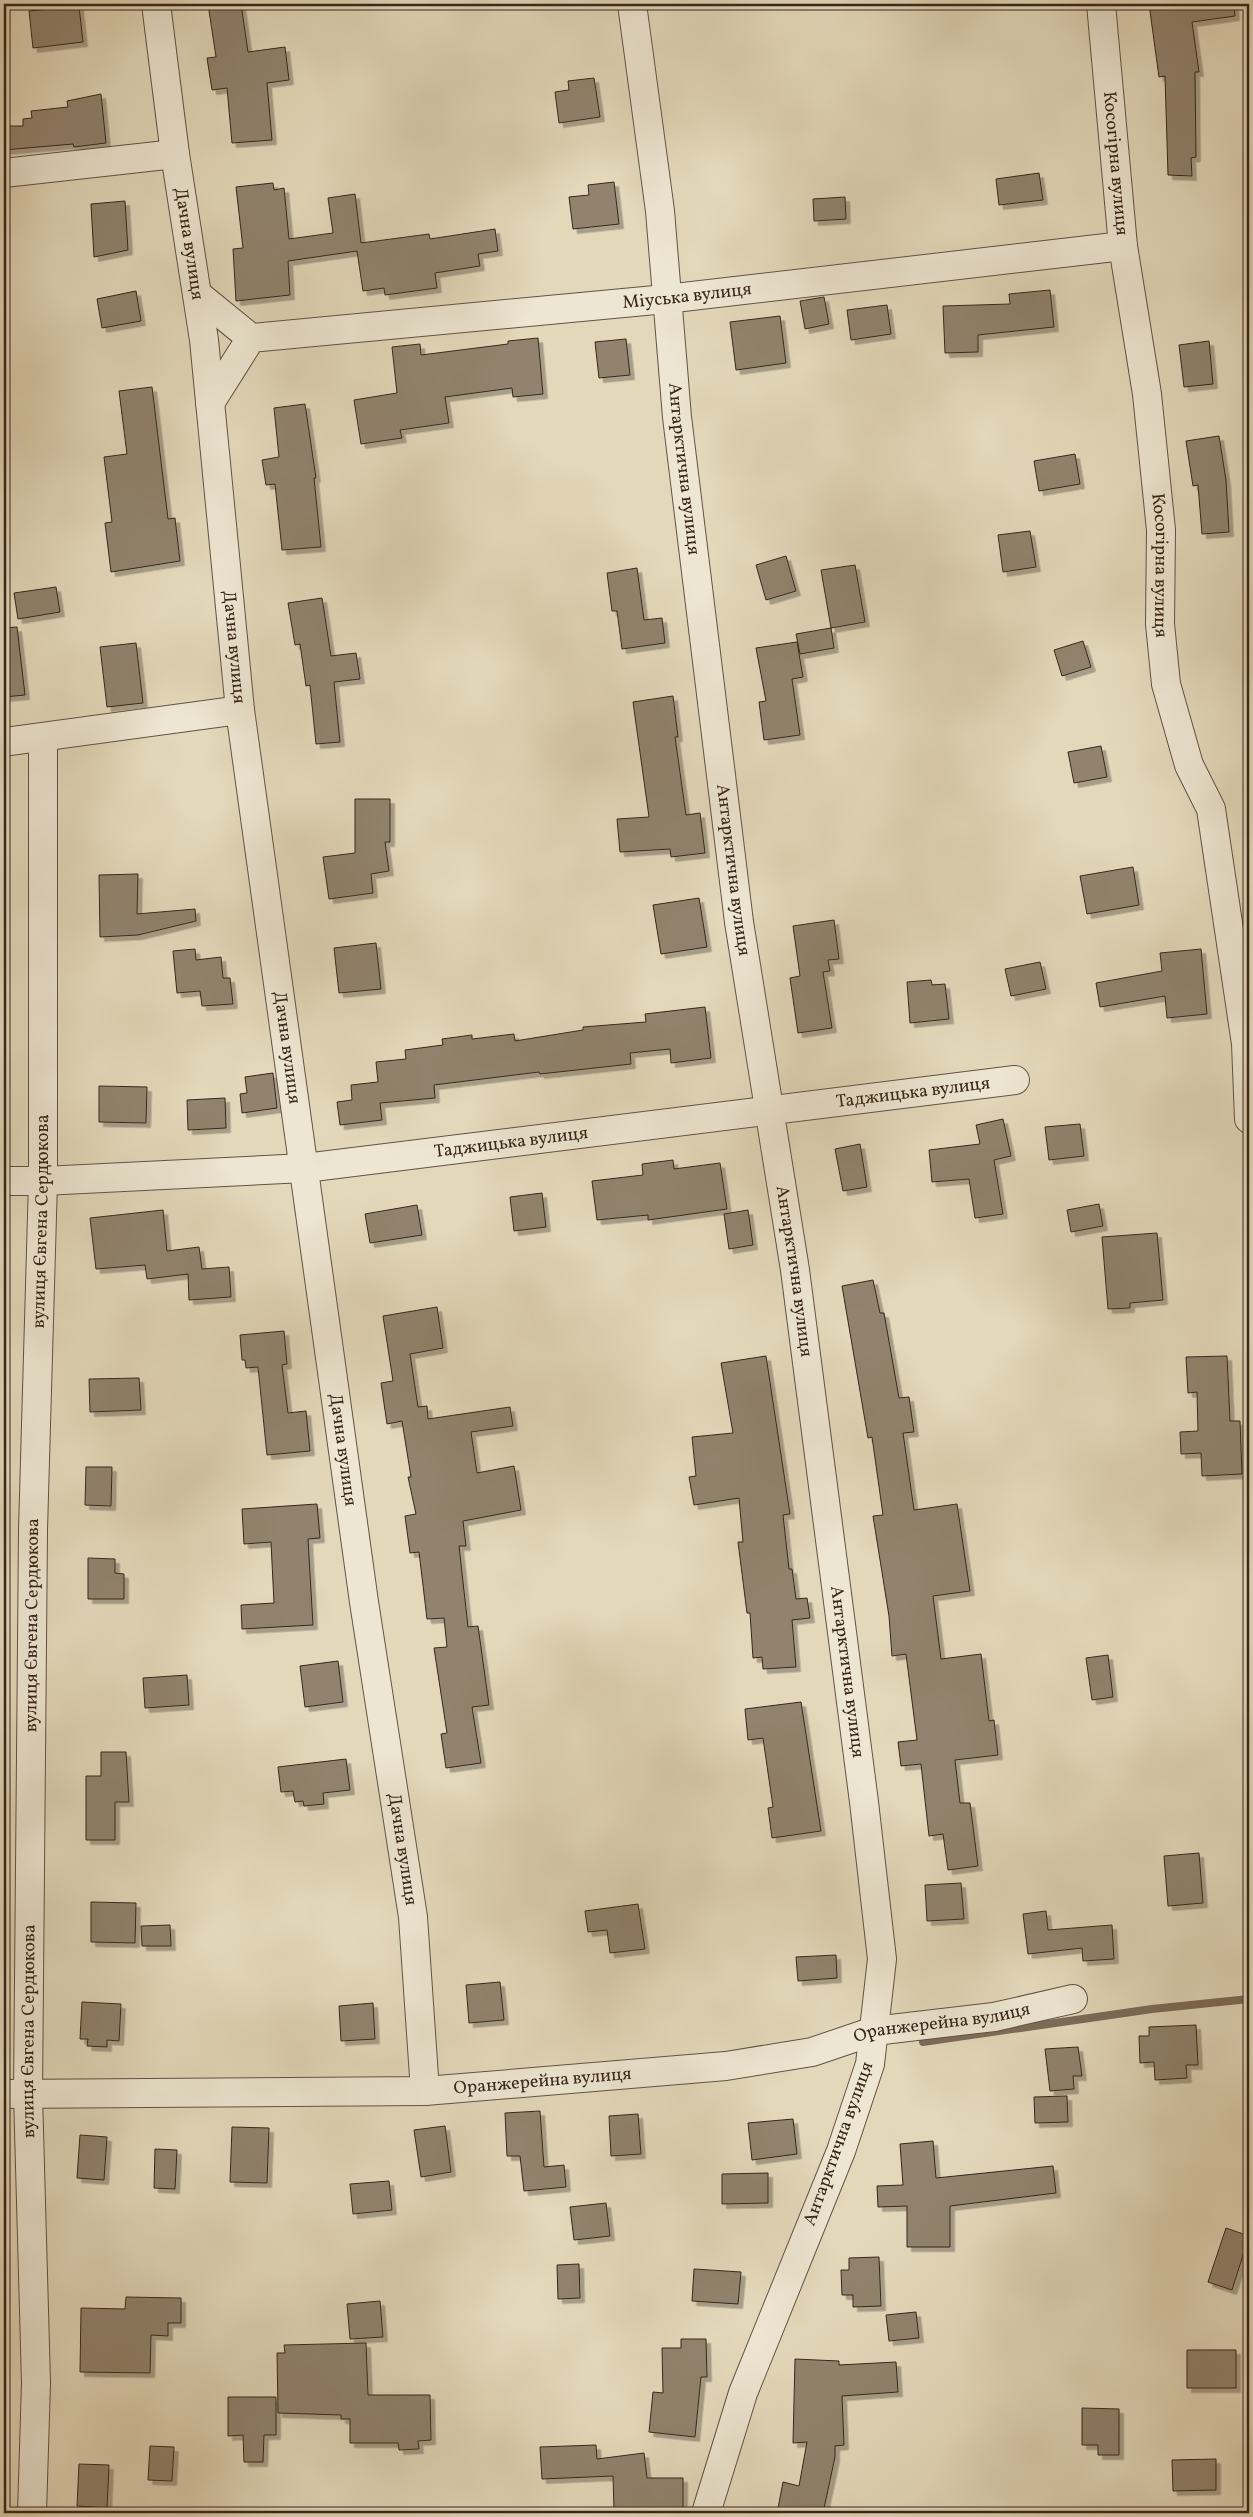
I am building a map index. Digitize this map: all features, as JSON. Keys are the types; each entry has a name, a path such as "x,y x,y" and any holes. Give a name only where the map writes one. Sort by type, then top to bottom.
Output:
{"street":[{"name":"Дачна вулиця","path":"156,4 175,154 197,294 210,403 240,710 364,1602 413,1917 424,2091"},
{"name":"Антарктична вулиця","path":"632,4 660,211 677,417 738,912 794,1270 864,1802 882,1959 870,2064 840,2151 743,2392 706,2513"},
{"name":"Косогірна вулиця","path":"1101,4 1123,246 1147,394 1160,520 1160,624 1166,684 1189,765 1211,809 1246,1044 1249,1119"},
{"path":"4,173 175,154"},
{"name":"Міуська вулиця","path":"251,338 666,299 1123,246"},
{"path":"197,294 251,338 210,403"},
{"path":"4,742 240,710"},
{"name":"вулиця Євгена Сердюкова","path":"32,2513 36,2382 16,2094 43,1181 43,738"},
{"name":"Таджицька вулиця","path":"4,1181 43,1181 305,1168 768,1109 1015,1080"},
{"name":"Оранжерейна вулиця","path":"16,2094 424,2091 726,2066 812,2052 874,2031 994,2017 1073,1999"}],"building":[{"path":"208,4 241,4 248,52 285,47 289,80 267,83 272,140 232,143 227,88 212,90 207,58 216,57"},
{"path":"1149,4 1234,4 1235,16 1192,22 1199,72 1195,72 1196,157 1191,158 1192,176 1168,175 1165,76 1159,77"},
{"path":"79,6 83,42 33,48 29,11"},
{"path":"594,78 600,117 559,123 555,92 569,90 568,81"},
{"path":"101,94 106,143 74,147 73,144 4,150 4,126 23,126 23,119 32,118 31,111 68,107 67,101"},
{"path":"1039,173 1043,200 999,205 996,179"},
{"path":"614,182 619,224 573,229 569,197 589,195 588,185"},
{"path":"273,183 274,190 284,188 289,239 333,233 328,198 355,194 361,243 429,234 430,239 495,229 498,251 478,254 480,266 435,273 437,288 385,295 384,288 363,291 357,251 288,261 290,295 236,301 233,249 243,248 236,187"},
{"path":"845,197 846,219 814,221 813,199"},
{"path":"125,201 128,250 94,257 91,204"},
{"path":"1050,290 1054,327 978,335 978,352 945,353 943,306 1010,304 1009,294"},
{"path":"136,291 141,321 102,328 97,299"},
{"path":"824,297 829,324 805,329 800,301"},
{"path":"887,305 891,334 851,340 847,310"},
{"path":"780,316 786,363 736,370 730,322"},
{"path":"538,338 543,394 513,397 512,388 445,397 449,423 400,430 402,438 361,444 354,400 397,393 392,347 420,344 421,355 508,344 508,341"},
{"path":"626,339 630,375 599,378 595,342"},
{"path":"1209,341 1213,384 1184,387 1179,345"},
{"path":"152,387 168,519 175,518 180,561 111,572 105,523 112,522 104,457 127,454 119,391"},
{"path":"305,404 316,478 314,478 321,547 282,550 275,484 266,485 262,460 279,457 274,408"},
{"path":"1219,436 1226,480 1229,532 1202,534 1198,485 1193,486 1186,441"},
{"path":"1075,454 1080,484 1039,491 1034,461"},
{"path":"1030,531 1036,567 1003,572 998,535"},
{"path":"786,556 796,591 766,600 756,565"},
{"path":"855,565 865,622 831,628 821,570"},
{"path":"637,568 644,620 662,618 665,643 622,649 617,611 612,611 607,573"},
{"path":"56,587 60,612 18,619 14,593"},
{"path":"322,598 331,656 356,653 360,679 334,682 340,742 316,744 310,685 306,686 300,644 295,645 288,603"},
{"path":"17,627 25,695 4,697 4,628"},
{"path":"831,628 834,648 800,654 796,634"},
{"path":"1083,641 1091,667 1062,676 1054,650"},
{"path":"797,642 803,677 792,679 800,735 764,740 759,702 766,701 756,648"},
{"path":"136,643 143,703 107,707 100,647"},
{"path":"673,696 678,737 675,737 686,815 700,813 705,853 671,857 670,849 620,852 617,819 649,817 633,702"},
{"path":"1101,746 1107,777 1074,783 1068,752"},
{"path":"355,799 390,799 390,842 385,842 389,871 371,874 373,893 329,899 323,857 355,853"},
{"path":"1133,867 1139,905 1087,914 1080,876"},
{"path":"138,874 137,914 195,909 196,921 138,935 100,937 99,875"},
{"path":"699,898 707,947 661,954 653,905"},
{"path":"834,920 839,959 828,960 830,971 823,972 832,1028 798,1033 790,978 800,976 793,926"},
{"path":"376,943 381,989 339,993 334,948"},
{"path":"195,949 196,960 221,957 223,978 230,978 233,1004 202,1006 200,991 177,993 173,951"},
{"path":"1201,949 1207,1014 1167,1018 1165,996 1100,1007 1096,983 1162,971 1160,953"},
{"path":"1040,962 1046,989 1011,996 1005,969"},
{"path":"931,980 932,985 945,984 949,1019 910,1023 907,982"},
{"path":"705,1007 711,1058 671,1063 670,1049 630,1053 631,1064 540,1074 539,1072 434,1085 435,1098 380,1103 382,1120 340,1125 337,1102 352,1100 351,1085 378,1082 376,1062 406,1059 405,1050 443,1045 442,1039 472,1035 472,1039 514,1034 515,1041 583,1030 583,1027 646,1022 645,1014"},
{"path":"273,1073 277,1108 242,1113 240,1094 247,1093 245,1077"},
{"path":"99,1086 147,1087 146,1123 99,1122"},
{"path":"225,1098 226,1128 188,1130 187,1100"},
{"path":"1003,1119 1011,1156 994,1160 1003,1214 975,1218 969,1179 932,1182 929,1150 980,1144 976,1125"},
{"path":"1080,1124 1084,1156 1049,1160 1045,1127"},
{"path":"860,1144 867,1187 843,1191 835,1149"},
{"path":"673,1160 674,1169 720,1163 727,1209 648,1220 648,1215 597,1220 592,1181 643,1175 642,1164"},
{"path":"542,1193 546,1227 514,1231 510,1197"},
{"path":"1099,1204 1103,1226 1071,1232 1067,1210"},
{"path":"417,1205 422,1235 370,1243 365,1214"},
{"path":"163,1210 167,1251 199,1247 202,1269 229,1267 231,1297 189,1300 188,1274 147,1279 145,1265 96,1269 90,1218"},
{"path":"748,1210 753,1245 729,1249 724,1214"},
{"path":"1157,1233 1163,1300 1130,1303 1130,1308 1108,1309 1102,1237"},
{"path":"873,1280 880,1313 884,1313 899,1398 909,1397 914,1432 903,1433 914,1510 957,1504 970,1591 933,1596 941,1659 981,1654 989,1721 994,1720 998,1755 955,1760 960,1803 970,1803 978,1866 948,1870 943,1834 929,1836 921,1764 901,1766 898,1742 917,1740 906,1654 892,1656 889,1616 873,1516 883,1515 872,1437 868,1438 842,1286"},
{"path":"437,1307 443,1348 410,1354 418,1407 427,1406 428,1419 510,1407 513,1426 471,1432 477,1473 514,1466 521,1510 463,1521 466,1546 459,1546 468,1627 478,1626 489,1705 472,1707 481,1763 446,1768 441,1734 447,1733 434,1648 447,1647 444,1618 427,1619 419,1552 410,1553 405,1516 416,1514 408,1477 411,1477 402,1421 387,1424 381,1383 393,1381 383,1316"},
{"path":"284,1331 287,1364 282,1365 288,1413 306,1411 310,1451 267,1455 258,1367 246,1368 245,1360 242,1360 240,1335"},
{"path":"766,1356 790,1514 783,1515 789,1569 792,1569 796,1599 807,1598 810,1618 792,1620 796,1667 763,1669 762,1657 753,1658 750,1613 747,1613 738,1542 743,1542 739,1498 694,1505 689,1477 696,1476 692,1437 733,1433 721,1363"},
{"path":"1227,1356 1230,1421 1240,1421 1242,1474 1202,1476 1201,1453 1181,1454 1180,1432 1198,1431 1197,1392 1188,1393 1186,1357"},
{"path":"139,1378 141,1410 90,1412 89,1379"},
{"path":"86,1467 112,1467 111,1506 85,1505"},
{"path":"317,1504 320,1538 308,1539 313,1625 242,1629 241,1605 274,1603 271,1542 244,1544 242,1509"},
{"path":"88,1558 115,1559 115,1573 124,1574 124,1599 88,1599"},
{"path":"1108,1655 1113,1697 1092,1700 1086,1658"},
{"path":"338,1661 343,1702 305,1707 300,1666"},
{"path":"187,1675 189,1705 145,1708 143,1678"},
{"path":"801,1702 821,1831 772,1838 768,1808 773,1807 763,1738 748,1740 745,1709"},
{"path":"101,1752 126,1752 129,1802 115,1802 115,1840 86,1840 86,1776 101,1776"},
{"path":"346,1759 350,1790 323,1793 324,1804 304,1806 303,1801 295,1802 293,1791 281,1792 278,1767"},
{"path":"1199,1853 1203,1903 1168,1906 1164,1856"},
{"path":"961,1883 964,1919 927,1921 925,1885"},
{"path":"91,1902 136,1903 135,1943 91,1942"},
{"path":"638,1904 645,1949 610,1953 607,1930 588,1932 585,1911"},
{"path":"1046,1911 1048,1930 1112,1925 1114,1959 1083,1961 1082,1948 1028,1954 1023,1914"},
{"path":"170,1925 171,1946 142,1946 141,1926"},
{"path":"836,1955 837,1978 798,1981 796,1957"},
{"path":"500,1982 504,2020 469,2023 466,1985"},
{"path":"82,2002 121,2004 119,2041 107,2040 107,2047 87,2046 88,2039 80,2039"},
{"path":"373,2003 375,2039 341,2041 339,2006"},
{"path":"1196,2025 1198,2065 1186,2065 1187,2078 1155,2080 1154,2062 1140,2063 1139,2036 1149,2036 1149,2027"},
{"path":"1078,2047 1082,2076 1073,2076 1074,2089 1050,2091 1045,2049"},
{"path":"1067,2096 1068,2122 1035,2123 1034,2097"},
{"path":"540,2111 544,2167 564,2165 566,2187 524,2191 520,2156 507,2156 505,2113"},
{"path":"638,2114 641,2154 611,2156 609,2116"},
{"path":"793,2119 797,2154 752,2160 748,2123"},
{"path":"445,2126 451,2172 421,2177 414,2130"},
{"path":"232,2127 269,2128 267,2183 230,2182"},
{"path":"80,2135 107,2137 104,2180 77,2178"},
{"path":"933,2141 936,2178 1053,2166 1056,2193 950,2206 950,2247 907,2247 907,2206 878,2207 877,2186 903,2185 900,2144"},
{"path":"155,2149 177,2150 175,2189 154,2188"},
{"path":"768,2173 768,2203 722,2204 722,2174"},
{"path":"389,2181 392,2210 353,2214 350,2184"},
{"path":"606,2203 610,2236 574,2240 570,2207"},
{"path":"1226,2228 1249,2236 1232,2290 1208,2282"},
{"path":"879,2257 881,2306 853,2307 853,2295 842,2295 841,2270 849,2270 849,2258"},
{"path":"579,2264 580,2298 558,2299 557,2265"},
{"path":"694,2269 741,2272 738,2304 692,2301"},
{"path":"126,2297 181,2298 181,2323 168,2323 168,2336 151,2335 150,2373 80,2372 81,2308 125,2309"},
{"path":"380,2301 383,2337 350,2339 347,2304"},
{"path":"916,2312 919,2338 889,2341 886,2315"},
{"path":"681,2339 706,2339 707,2377 701,2377 695,2437 649,2432 653,2392 663,2393 662,2348 681,2348"},
{"path":"366,2343 368,2395 430,2395 431,2440 418,2441 419,2449 399,2450 398,2443 350,2443 350,2419 341,2419 341,2415 278,2413 277,2353 285,2353 284,2345"},
{"path":"1187,2350 1236,2350 1236,2388 1187,2388"},
{"path":"795,2359 839,2361 839,2365 896,2362 898,2392 842,2396 844,2445 835,2446 835,2457 823,2513 804,2513 778,2508 783,2482 799,2486 807,2442 793,2443"},
{"path":"228,2397 276,2397 276,2435 264,2435 263,2462 244,2462 243,2435 228,2436"},
{"path":"1082,2408 1119,2409 1119,2455 1098,2455 1098,2445 1082,2445"},
{"path":"596,2445 597,2459 644,2453 647,2478 683,2478 683,2510 614,2510 613,2476 542,2479 540,2447"},
{"path":"150,2446 174,2447 172,2481 148,2480"},
{"path":"1216,2459 1216,2490 1173,2491 1172,2460"},
{"path":"79,2464 109,2465 107,2508 77,2506"}],"waterway":[{"path":"923,2042 1152,2009 1249,1999"}]}
